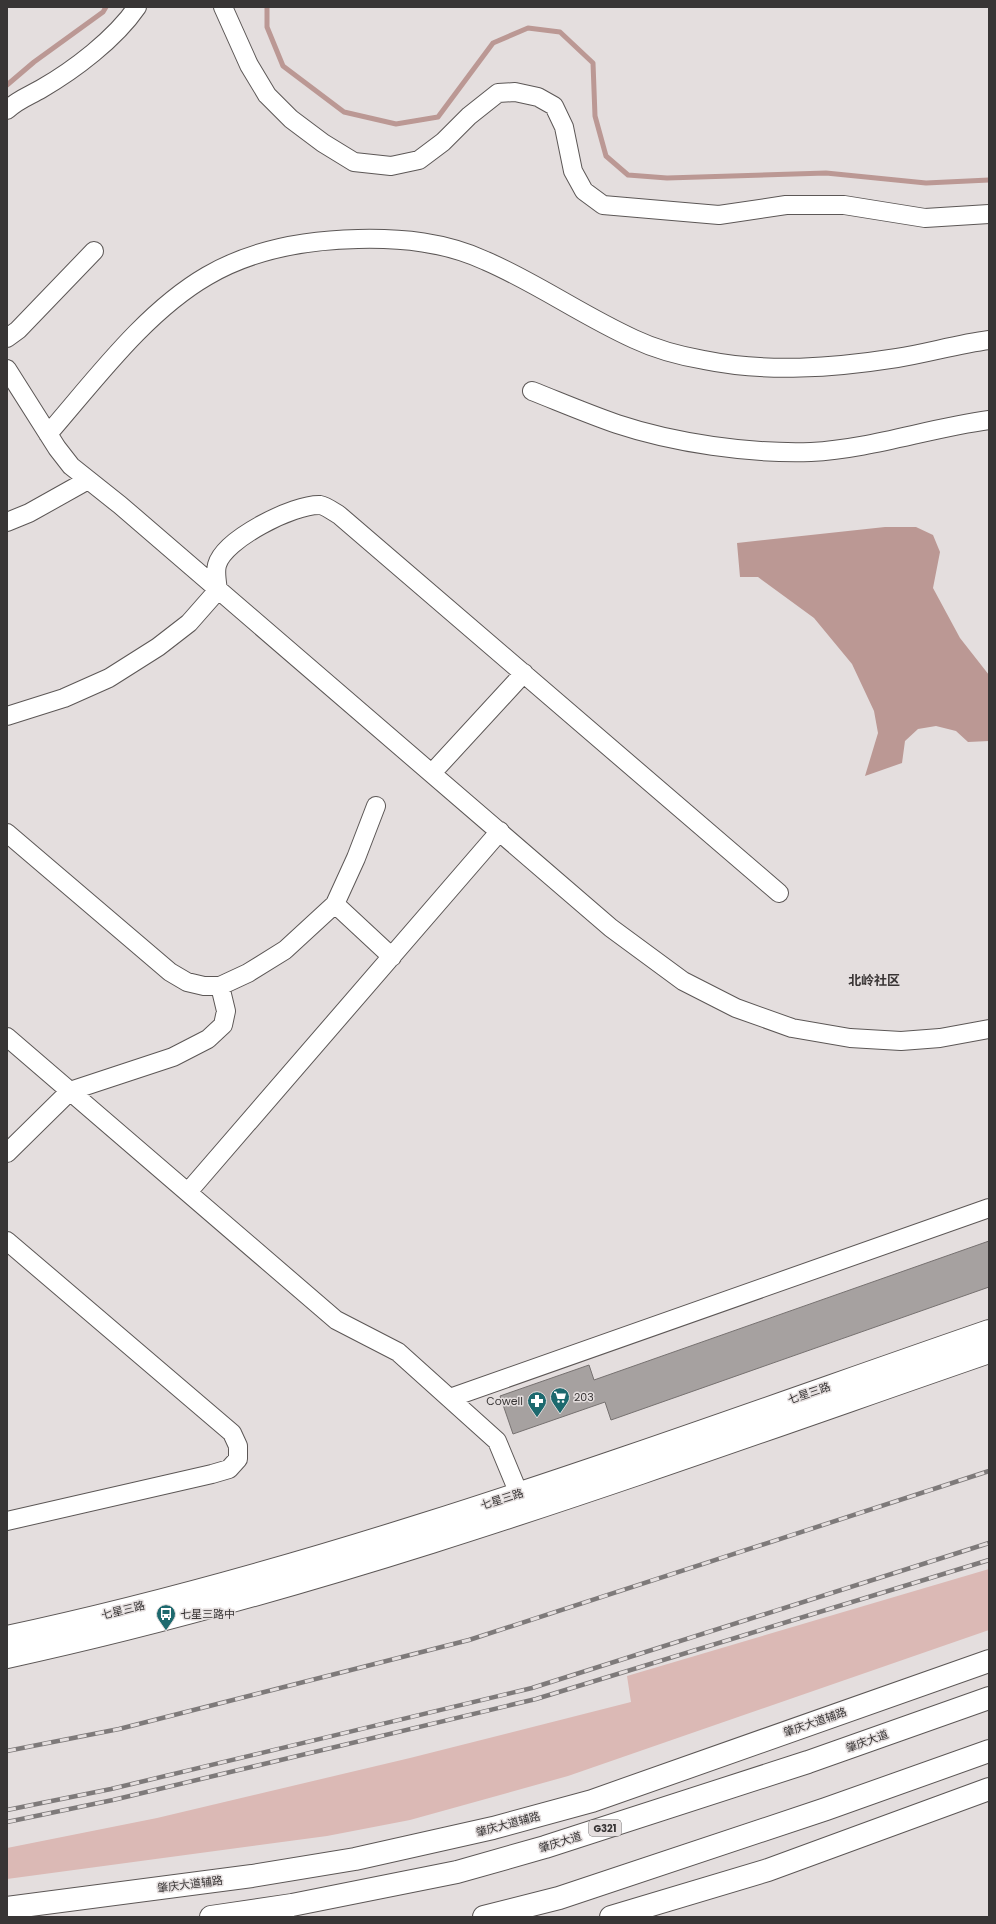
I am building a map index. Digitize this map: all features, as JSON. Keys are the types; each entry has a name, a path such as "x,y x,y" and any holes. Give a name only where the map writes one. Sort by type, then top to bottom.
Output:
{"main road":[{"name":"七星三路","path":"7,1657 204,1610 300,1583 989,1331"},
{"name":"七星三路","path":"7,1637 200,1591 522,1503 989,1352"},
{"name":"肇庆大道辅路","path":"7,1908 274,1872 355,1859 493,1828 592,1801 989,1660"},
{"name":"肇庆大道","path":"211,1917 300,1904 457,1872 545,1847 808,1762 989,1698"},
{"path":"484,1917 559,1898 826,1809 989,1751"},
{"path":"611,1917 768,1870 989,1789"}],"street":[{"path":"7,110 13,104 42,89 99,48 137,7"},
{"path":"223,7 249,65 267,95 291,119 323,143 354,162 391,166 419,160 443,142 469,116 498,93 515,92 538,97 554,106 564,128 573,171 584,191 603,205 719,215 786,205 844,205 925,218 989,214"},
{"path":"48,434 140,331 189,288 208,276 243,260 285,246 329,240 387,238 442,245 486,260 636,340 667,351 705,360 780,368 837,366 899,358 989,340"},
{"path":"7,338 18,330 94,251"},
{"path":"7,369 48,434 71,466 120,505 611,928 683,982 736,1008 792,1028 850,1038 901,1040 940,1038 989,1029"},
{"path":"532,391 618,424 679,440 749,450 811,452 866,444 963,423 989,420"},
{"path":"7,522 29,513 88,480"},
{"path":"7,716 64,698 109,678 158,647 189,623 218,590 216,566 222,555 237,540 287,512 299,508 321,505 339,515 524,672 779,893"},
{"path":"432,773 524,672"},
{"path":"7,833 170,972 187,982 204,986 220,986 248,973 285,950 335,904 356,858 376,806"},
{"path":"188,1192 500,831"},
{"path":"335,904 392,957"},
{"path":"7,1153 70,1091 173,1057 208,1039 223,1025 226,1012 220,986"},
{"path":"7,1037 336,1320 398,1352 450,1398 497,1441 522,1503"},
{"path":"450,1398 989,1208"},
{"path":"7,1241 232,1433 238,1446 238,1459 229,1469 212,1474 7,1521"}],"shaded area":[{"path":"885,527 916,527 933,535 940,552 933,588 960,638 989,675 989,741 968,742 956,731 936,726 918,729 905,741 902,763 865,776 878,733 874,711 852,664 814,618 758,577 740,577 737,543"},
{"path":"989,1569 989,1630 568,1776 410,1820 327,1836 7,1879 7,1848 157,1818 410,1758 631,1702 627,1676"}],"building":[{"path":"989,1241 989,1287 611,1420 605,1402 513,1434 500,1396 589,1365 594,1380"}],"waterway":[{"path":"7,85 34,62 103,12 106,7"},
{"path":"267,7 267,27 283,66 344,112 396,124 438,117 493,43 528,28 560,32 593,63 595,116 606,156 628,175 667,178 826,173 926,183 989,180"}],"railway":[{"path":"7,1751 119,1729 469,1640 989,1471"},
{"path":"7,1810 111,1789 532,1688 989,1543"},
{"path":"7,1822 113,1800 536,1699 989,1560"}],"place":[{"name":"203","path":"560,1414"},
{"name":"Cowell","path":"537,1418"},
{"name":"七星三路中","path":"166,1631"}],"district":[{"name":"北岭社区","path":"874,980"}]}
